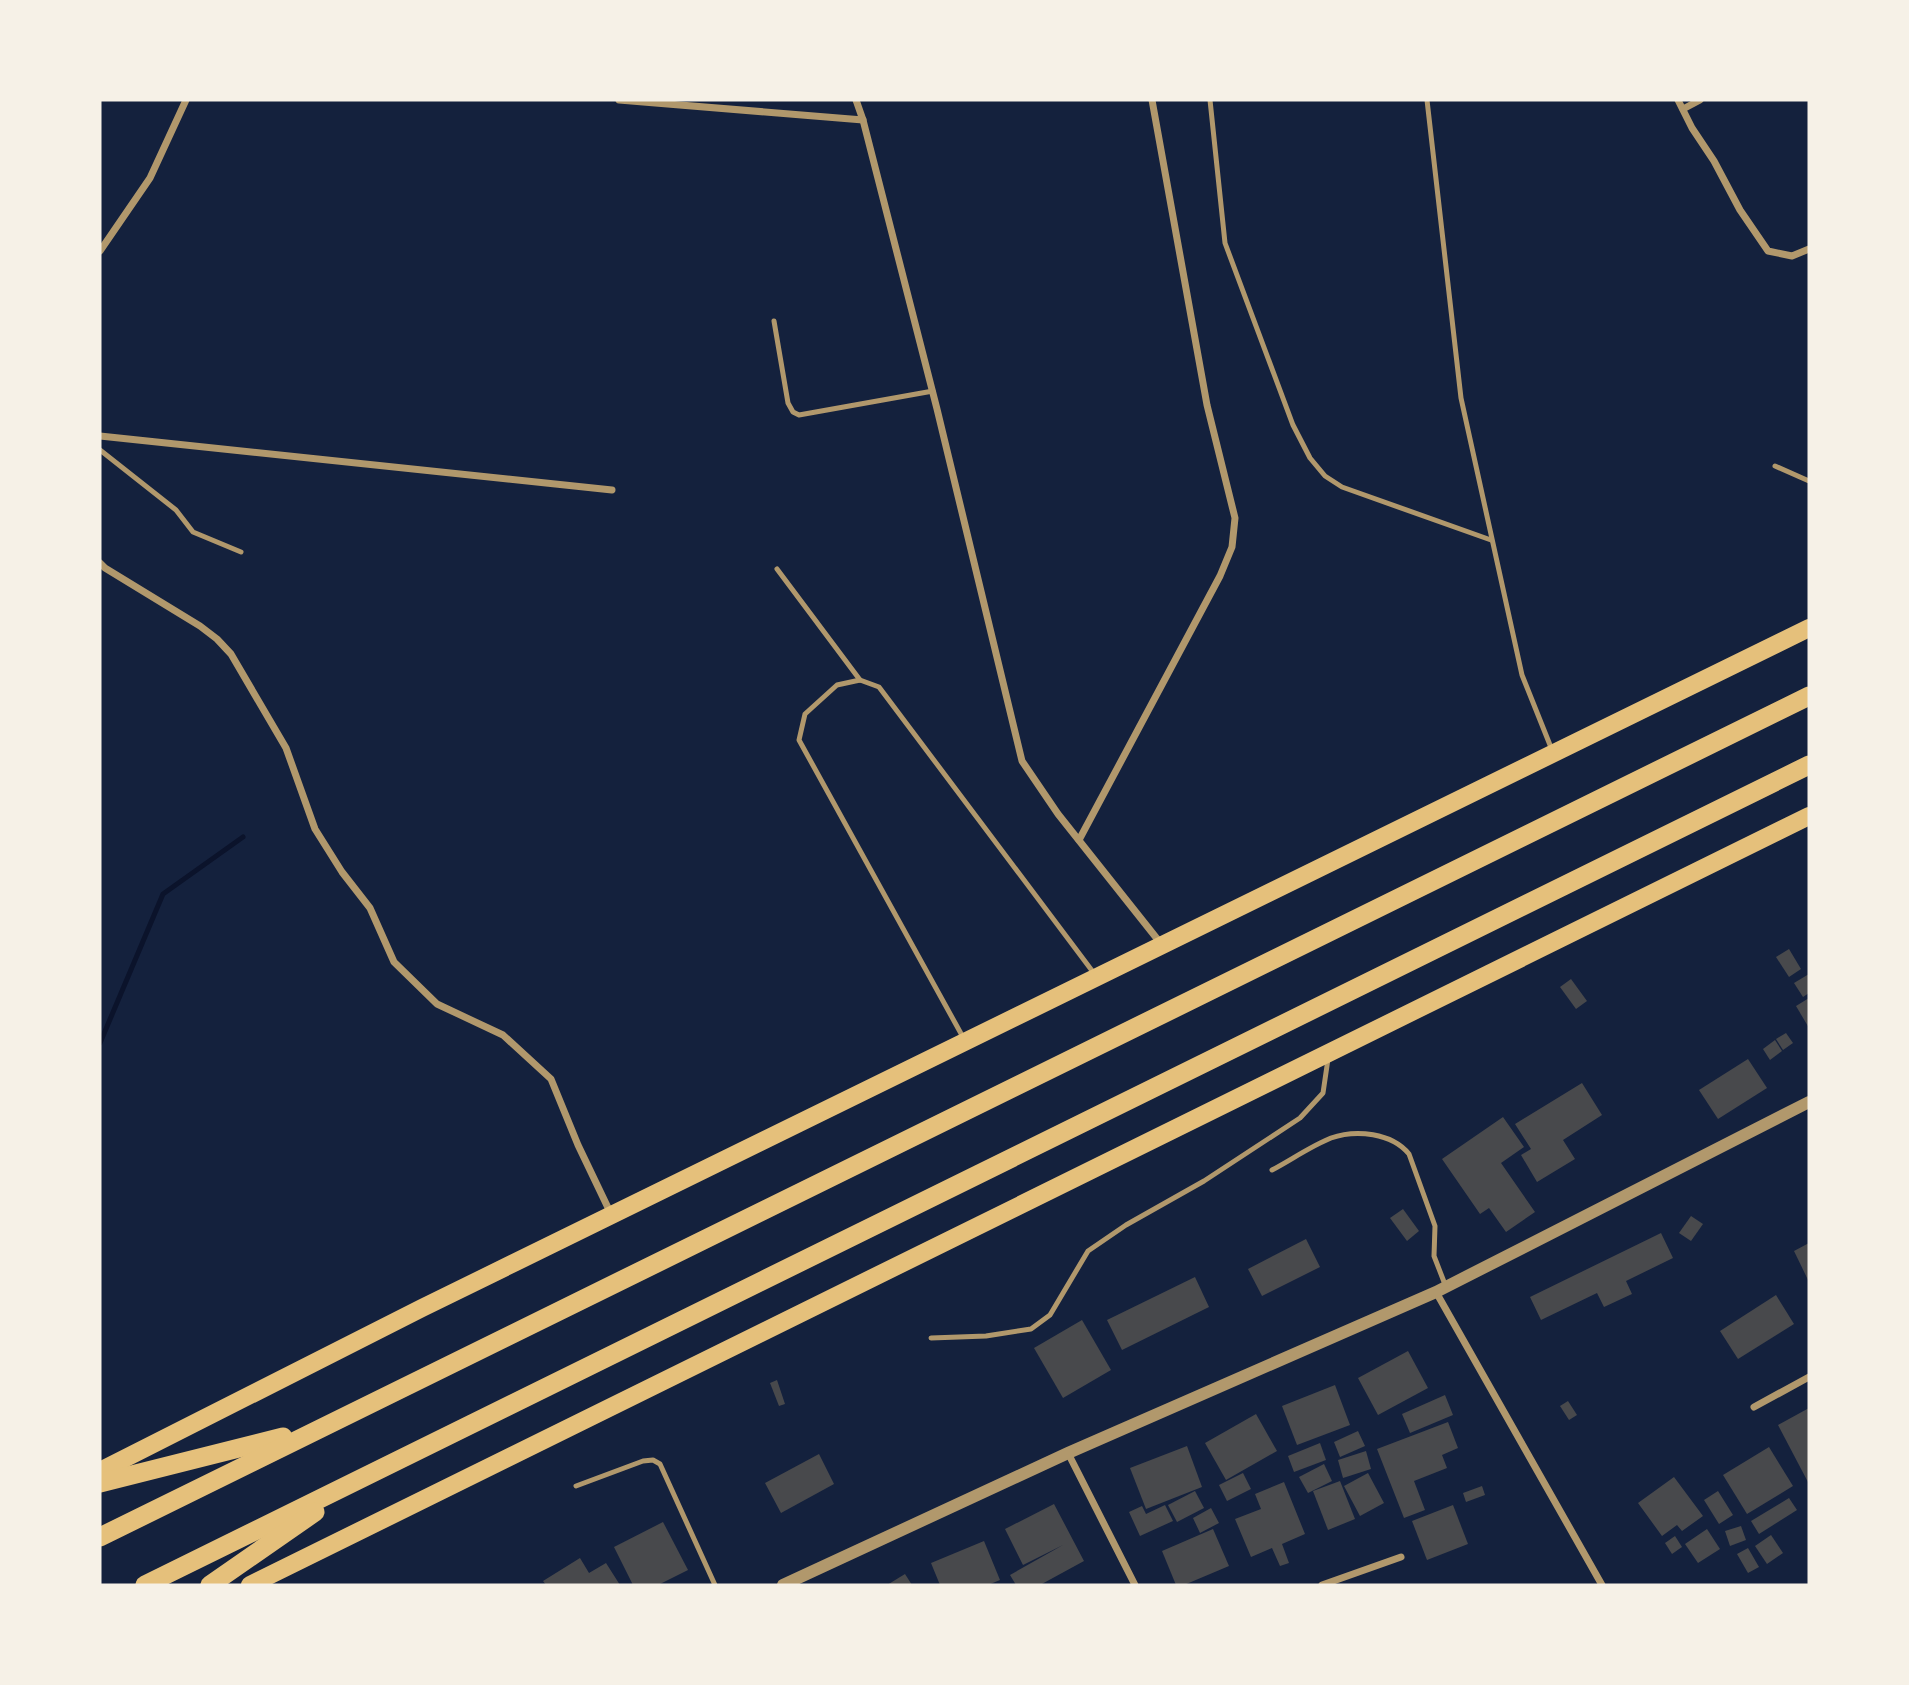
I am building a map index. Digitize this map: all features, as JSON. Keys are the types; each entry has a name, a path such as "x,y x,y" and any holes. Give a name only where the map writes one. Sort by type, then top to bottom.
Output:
{"highway":[{"path":"100,1471 611,1215 1809,628"},
{"path":"100,1537 1809,696"},
{"path":"145,1585 1809,765"},
{"path":"250,1585 1809,816"},
{"path":"100,1483 322,1427"},
{"path":"210,1585 370,1474"}],"street":[{"path":"100,251 103,240 150,178 186,100"},
{"path":"618,100 863,120"},
{"path":"856,100 933,391 1022,761 1058,814 1162,945"},
{"path":"1079,841 1220,576 1232,547 1235,518 1208,405 1152,100"},
{"path":"1678,100 1740,210 1768,251 1792,256 1809,249"},
{"path":"1684,109 1700,100"},
{"path":"100,436 612,490"},
{"path":"100,562 105,568 200,626 231,654 286,748 315,830 342,872 370,908 394,962 437,1004 503,1035 551,1079 611,1215"},
{"path":"783,1585 1068,1453 1441,1289 1809,1102"},
{"path":"1441,1289 1602,1585"},
{"path":"1754,1407 1809,1377"},
{"path":"1068,1453 1135,1585"},
{"path":"1322,1585 1401,1557"}],"lane":[{"path":"1210,100 1224,243 1293,425 1310,458 1325,476 1342,487 1491,540"},
{"path":"1427,100 1461,398 1522,675 1553,753"},
{"path":"774,321 788,404 793,412 799,415 933,391"},
{"path":"100,450 176,510 193,532 242,552"},
{"path":"1775,466 1809,481"},
{"path":"777,569 860,680"},
{"path":"965,1041 799,740 805,714 836,685 860,680 879,687 1097,977"},
{"path":"931,1338 986,1336 1031,1329 1051,1315 1088,1251 1126,1225 1204,1181 1300,1118 1323,1093 1328,1053"},
{"path":"1272,1170 1332,1138 1362,1133 1392,1140 1402,1146 1409,1154 1435,1226 1434,1256 1441,1289"},
{"path":"576,1486 643,1461 653,1460 660,1464 715,1585"}],"building":[{"path":"1789,949 1801,969 1789,977 1776,957"},
{"path":"1809,974 1809,993 1803,997 1794,983"},
{"path":"1571,979 1587,1001 1576,1009 1560,987"},
{"path":"1809,998 1809,1028 1796,1006"},
{"path":"1786,1033 1793,1043 1783,1050 1776,1039"},
{"path":"1775,1040 1782,1051 1770,1060 1763,1049"},
{"path":"1748,1059 1767,1088 1718,1119 1699,1090"},
{"path":"1582,1083 1602,1115 1563,1140 1575,1159 1537,1182 1521,1155 1531,1149 1515,1124"},
{"path":"1503,1117 1524,1147 1501,1163 1535,1212 1506,1232 1489,1208 1480,1214 1442,1159"},
{"path":"1403,1209 1419,1231 1407,1241 1390,1218"},
{"path":"1691,1216 1703,1224 1691,1241 1679,1233"},
{"path":"1661,1233 1673,1258 1626,1281 1632,1294 1604,1307 1597,1293 1541,1320 1530,1297"},
{"path":"1306,1239 1320,1267 1262,1296 1248,1269"},
{"path":"1809,1243 1809,1282 1794,1251"},
{"path":"1195,1277 1209,1307 1122,1350 1107,1320"},
{"path":"1776,1295 1794,1324 1738,1359 1720,1331"},
{"path":"1082,1320 1111,1370 1063,1398 1034,1348"},
{"path":"1408,1351 1428,1388 1378,1415 1358,1378"},
{"path":"777,1380 785,1404 779,1406 770,1383"},
{"path":"1335,1385 1350,1425 1297,1445 1282,1406"},
{"path":"1445,1395 1453,1415 1410,1433 1402,1414"},
{"path":"1568,1401 1577,1415 1569,1420 1560,1406"},
{"path":"1809,1408 1809,1484 1778,1425"},
{"path":"1256,1414 1277,1451 1226,1480 1205,1443"},
{"path":"1448,1422 1458,1448 1442,1455 1447,1468 1414,1481 1425,1510 1404,1518 1377,1449"},
{"path":"1358,1431 1365,1446 1340,1457 1334,1442"},
{"path":"1320,1443 1326,1460 1294,1472 1288,1456"},
{"path":"1187,1446 1202,1487 1146,1509 1130,1468"},
{"path":"1769,1447 1793,1486 1747,1514 1723,1475"},
{"path":"1366,1451 1371,1469 1343,1478 1338,1460"},
{"path":"819,1454 834,1484 781,1513 765,1483"},
{"path":"1324,1464 1332,1481 1308,1493 1299,1477"},
{"path":"1243,1473 1251,1489 1227,1501 1219,1485"},
{"path":"1368,1473 1384,1503 1360,1516 1344,1486"},
{"path":"1674,1477 1703,1516 1682,1531 1677,1525 1662,1536 1638,1503"},
{"path":"1340,1481 1355,1519 1328,1530 1313,1491"},
{"path":"1284,1482 1305,1534 1282,1544 1289,1563 1280,1566 1272,1548 1251,1557 1235,1519 1261,1509 1255,1494"},
{"path":"1482,1486 1485,1495 1466,1502 1463,1493"},
{"path":"1195,1491 1204,1508 1177,1522 1168,1505"},
{"path":"1718,1491 1733,1515 1719,1524 1704,1500"},
{"path":"1789,1498 1797,1510 1759,1534 1751,1521"},
{"path":"1054,1504 1084,1561 1040,1585 1016,1585 1010,1575 1063,1545 1023,1565 1005,1529"},
{"path":"1165,1505 1173,1521 1140,1536 1129,1512 1142,1506 1146,1514"},
{"path":"1453,1505 1468,1544 1427,1560 1412,1521"},
{"path":"1211,1508 1219,1523 1200,1533 1193,1518"},
{"path":"663,1522 688,1570 658,1585 633,1585 614,1547"},
{"path":"1741,1526 1746,1540 1730,1546 1725,1531"},
{"path":"1213,1529 1229,1566 1184,1585 1176,1585 1162,1551"},
{"path":"1707,1529 1720,1549 1698,1563 1685,1544"},
{"path":"1771,1535 1783,1553 1767,1564 1755,1546"},
{"path":"1675,1536 1682,1547 1672,1554 1665,1543"},
{"path":"984,1541 1000,1580 988,1585 940,1585 931,1563"},
{"path":"1748,1548 1759,1567 1748,1573 1737,1554"},
{"path":"580,1558 589,1573 606,1563 620,1585 546,1585 543,1581"},
{"path":"905,1574 912,1585 887,1585"}],"waterway":[{"path":"100,1043 163,894 243,837"}]}
